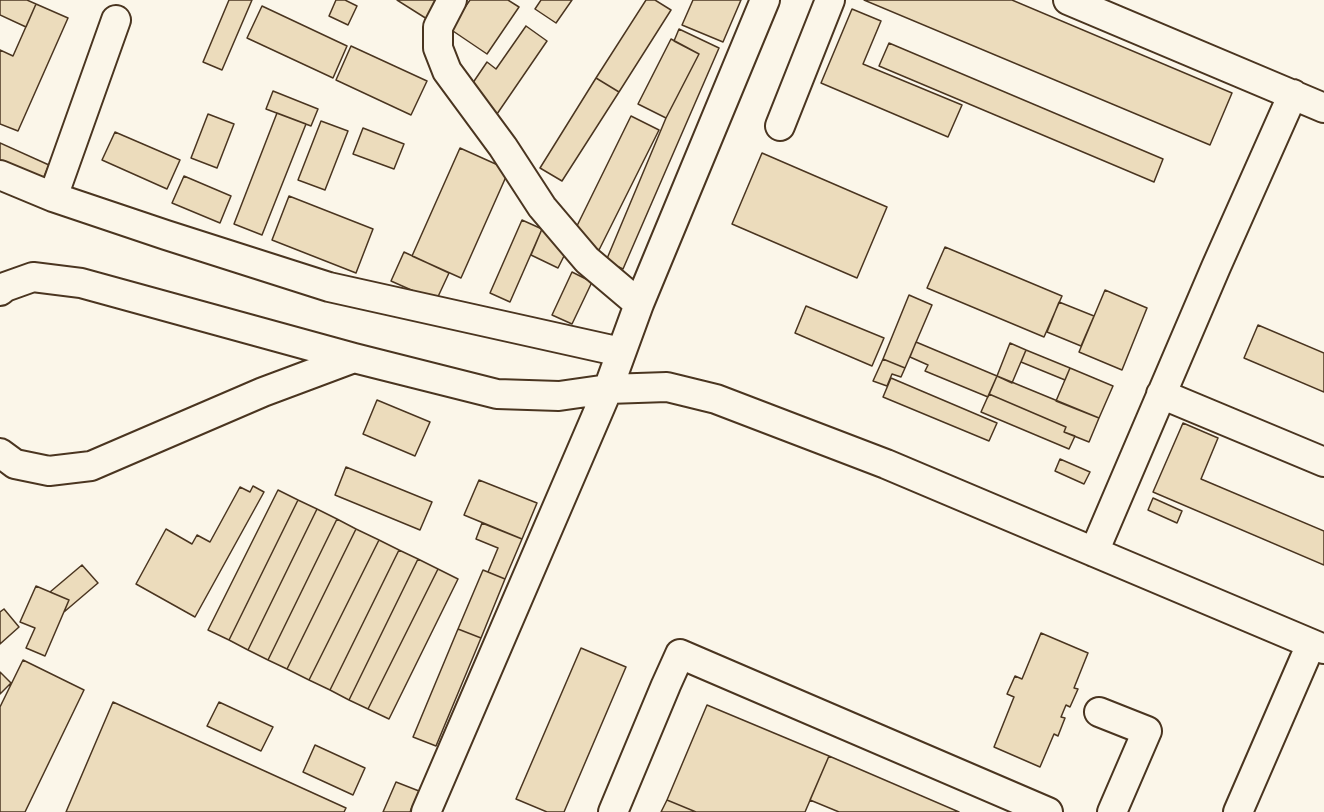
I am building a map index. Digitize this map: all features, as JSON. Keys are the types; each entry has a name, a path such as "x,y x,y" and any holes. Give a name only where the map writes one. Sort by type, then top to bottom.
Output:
{"street":[{"path":"452,0 438,27 438,48 447,71 503,147 542,207 587,260 639,304"},
{"path":"426,812 608,389 639,304 765,0"},
{"path":"780,126 830,0"},
{"path":"1068,0 1324,108"},
{"path":"52,197 116,20"},
{"path":"1094,552 1293,94"},
{"path":"0,175 52,197 328,287 621,352"},
{"path":"0,291 33,277 81,283 354,358 497,394 560,396 608,389 666,387 716,399 886,464 1318,647 1238,812"},
{"path":"0,453 15,464 49,471 91,466 263,392 354,358"},
{"path":"1161,394 1324,462"},
{"path":"613,812 680,654 1048,812"},
{"path":"1099,712 1147,731 1112,812"}],"building":[{"path":"0,0 27,0 36,4 26,27 0,15"},
{"path":"229,0 252,0 222,70 203,62"},
{"path":"336,0 345,0 357,6 348,25 329,16"},
{"path":"397,0 439,0 427,19"},
{"path":"470,0 508,0 519,7 487,54 450,29"},
{"path":"541,0 572,0 556,23 535,9"},
{"path":"646,0 655,0 671,10 619,92 596,78"},
{"path":"693,0 741,0 723,42 682,25"},
{"path":"864,0 1012,0 1232,93 1210,145"},
{"path":"36,4 68,18 18,131 0,124 0,50 13,56"},
{"path":"262,6 347,46 333,78 247,38"},
{"path":"852,9 881,21 863,64 962,105 948,137 821,83"},
{"path":"526,26 547,41 497,114 466,93 487,62 496,69"},
{"path":"679,29 719,48 623,269 606,261 666,118 699,54 674,41"},
{"path":"671,39 699,54 666,118 638,104"},
{"path":"889,43 1163,159 1154,182 879,66"},
{"path":"351,46 427,81 411,115 336,80"},
{"path":"596,78 619,92 562,181 540,168"},
{"path":"273,91 318,109 311,126 266,109"},
{"path":"277,113 306,124 262,235 234,224"},
{"path":"208,114 234,124 217,168 191,158"},
{"path":"631,116 659,130 599,250 572,236"},
{"path":"321,121 348,131 325,190 298,180"},
{"path":"363,128 404,144 394,169 353,154"},
{"path":"115,132 180,160 167,189 102,160"},
{"path":"0,143 49,165 40,186 0,168"},
{"path":"460,148 509,170 461,278 412,256"},
{"path":"762,153 887,207 857,278 732,224"},
{"path":"184,176 231,196 220,223 172,203"},
{"path":"289,196 373,229 356,273 272,240"},
{"path":"522,220 542,229 510,302 490,293"},
{"path":"542,229 565,254 558,268 531,255"},
{"path":"945,247 1062,296 1044,337 927,288"},
{"path":"404,252 449,273 436,301 391,281"},
{"path":"572,272 592,282 572,324 552,315"},
{"path":"1105,290 1147,308 1122,370 1079,352"},
{"path":"909,295 932,305 905,368 883,359"},
{"path":"1059,302 1094,316 1081,346 1047,332"},
{"path":"806,306 884,338 872,366 795,333"},
{"path":"1258,325 1324,353 1324,392 1244,358"},
{"path":"916,342 997,376 988,397 925,371 928,365 910,357"},
{"path":"1010,343 1026,350 1012,383 997,376"},
{"path":"1026,350 1070,368 1065,380 1021,362"},
{"path":"883,359 905,368 901,377 892,374 887,386 873,381"},
{"path":"1070,368 1113,386 1099,418 1056,401"},
{"path":"997,376 1099,418 1089,442 1064,432 1066,427 989,394"},
{"path":"891,378 997,423 989,441 883,397"},
{"path":"989,394 1066,427 1064,432 1075,436 1069,449 981,412"},
{"path":"377,400 430,422 415,456 363,434"},
{"path":"1183,423 1218,438 1201,479 1324,531 1324,565 1153,492"},
{"path":"1060,459 1090,472 1084,484 1055,471"},
{"path":"346,467 432,502 420,530 335,495"},
{"path":"479,480 537,503 522,539 464,515"},
{"path":"253,486 264,492 195,617 136,584 166,529 192,544 197,535 210,542 240,487 250,492"},
{"path":"278,490 298,500 229,640 208,630"},
{"path":"1153,498 1182,511 1177,523 1148,510"},
{"path":"298,500 317,509 248,650 229,640"},
{"path":"317,509 337,519 268,660 248,650"},
{"path":"337,519 356,529 287,669 268,660"},
{"path":"482,523 522,539 505,579 488,572 498,548 476,539"},
{"path":"356,529 379,540 309,680 287,669"},
{"path":"379,540 399,550 330,690 309,680"},
{"path":"399,550 418,559 349,700 330,690"},
{"path":"418,559 438,569 368,709 349,700"},
{"path":"82,565 98,583 64,612 69,600 50,592"},
{"path":"438,569 458,579 389,719 368,709"},
{"path":"483,570 505,579 481,638 458,629"},
{"path":"36,586 69,600 45,656 26,648 35,628 20,622"},
{"path":"4,609 19,627 0,644 0,612"},
{"path":"458,629 481,638 436,746 413,737"},
{"path":"1041,633 1088,653 1074,688 1078,689 1070,707 1066,705 1061,717 1065,718 1058,736 1054,734 1040,767 994,747 1014,697 1007,694 1015,676 1022,679"},
{"path":"581,648 626,667 564,812 547,812 516,799"},
{"path":"23,660 84,690 25,812 0,812 0,707"},
{"path":"0,672 11,683 0,694"},
{"path":"113,702 346,808 344,812 66,812"},
{"path":"219,702 273,727 261,751 207,726"},
{"path":"707,705 829,756 805,812 696,812 667,800"},
{"path":"315,745 365,768 353,795 303,772"},
{"path":"829,756 959,812 839,812 810,800"},
{"path":"396,782 419,791 410,812 383,812"},
{"path":"667,800 696,812 661,812"}]}
